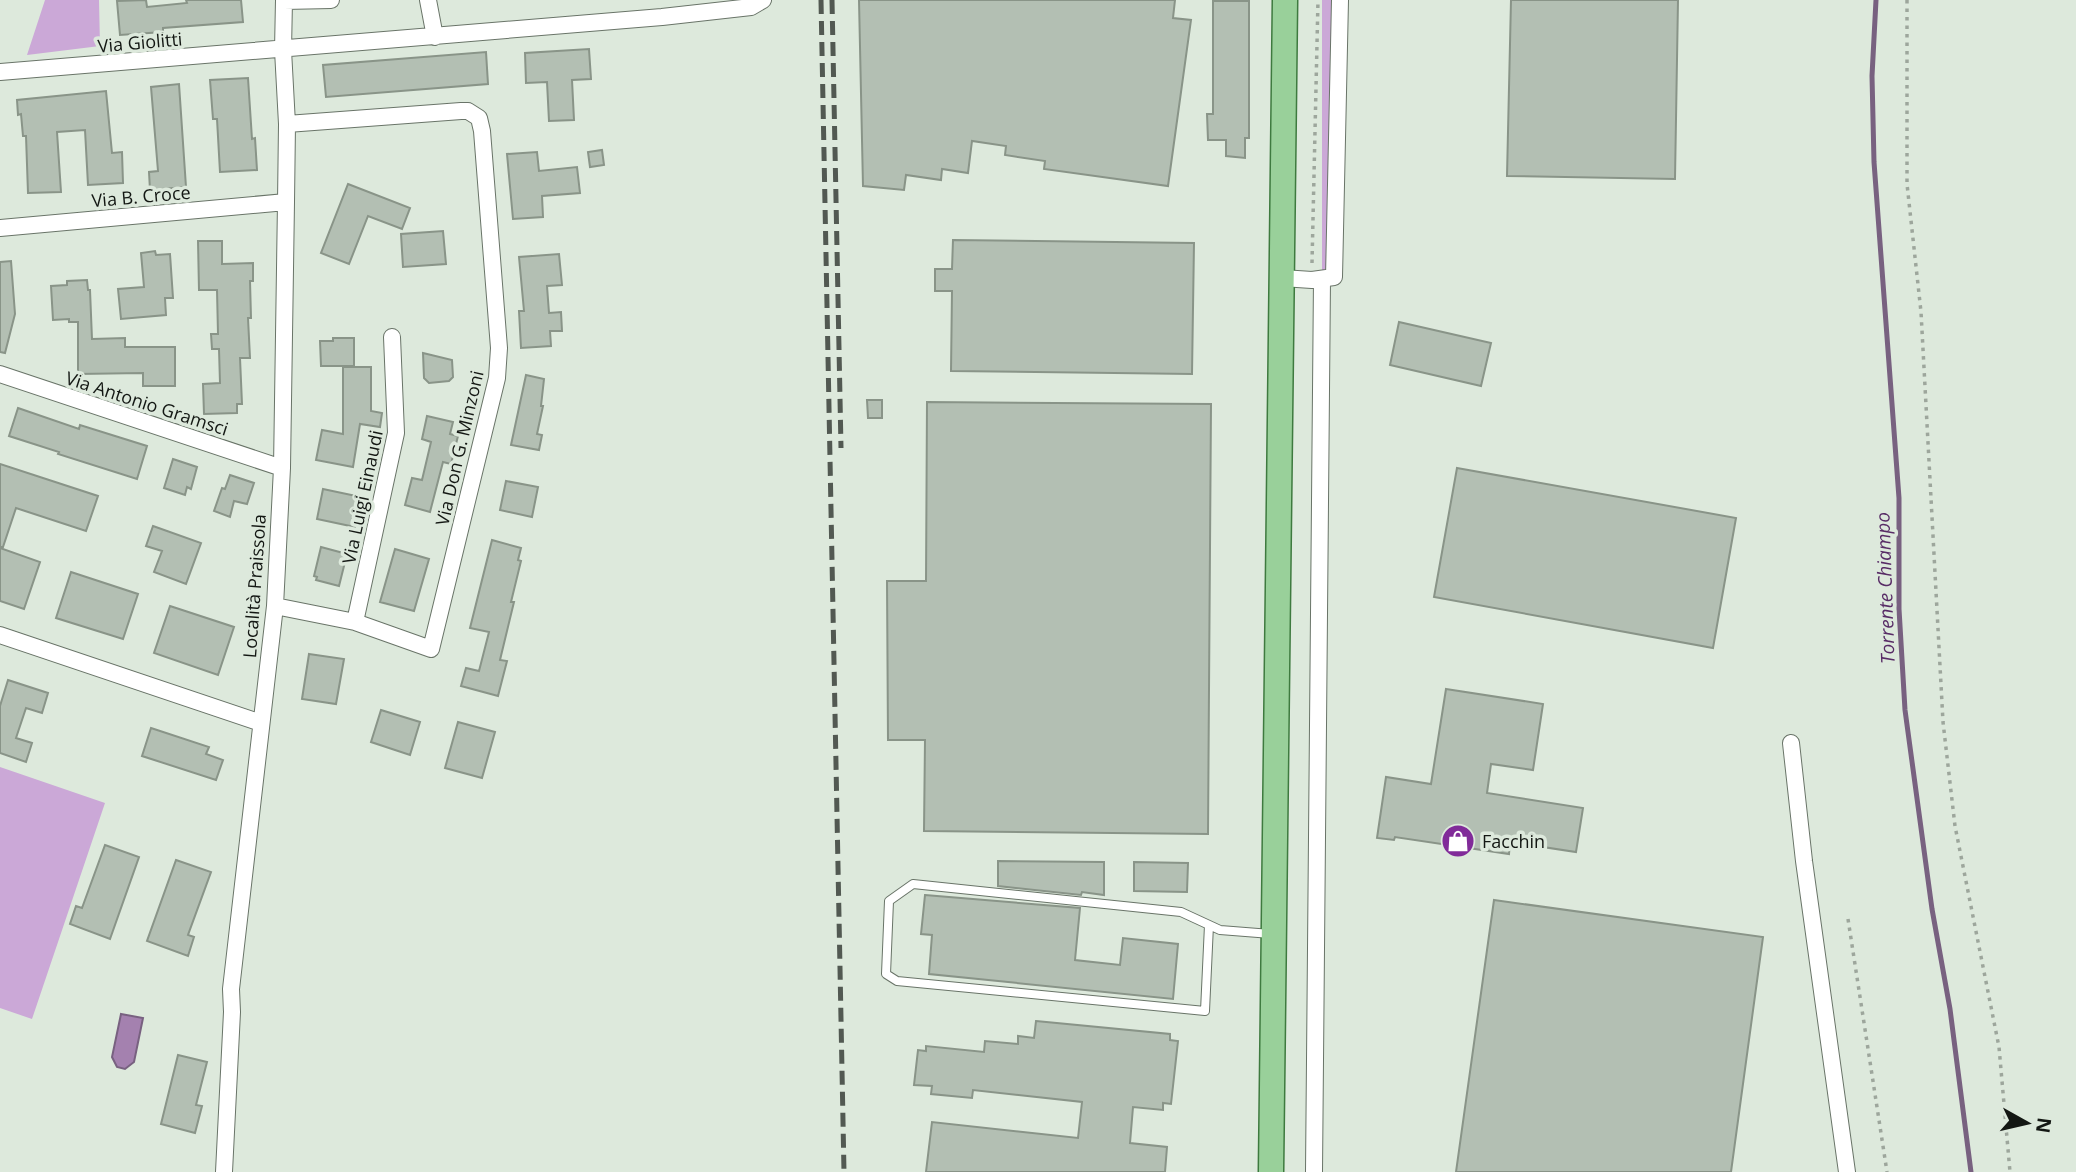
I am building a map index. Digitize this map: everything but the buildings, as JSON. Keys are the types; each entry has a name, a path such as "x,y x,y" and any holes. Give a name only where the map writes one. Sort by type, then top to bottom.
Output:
{"main road":[{"path":"1271,1172 1285,0"}],"street":[{"path":"284,1 331,0"},
{"path":"428,0 435,37"},
{"name":"Via Giolitti","path":"0,72 435,37 751,7 763,0"},
{"path":"1282,278 1334,277 1340,0"},
{"name":"Località Praissola","path":"224,1172 231,989 275,606 282,468 286,202 284,1"},
{"name":"Via Don G. Minzoni","path":"275,606 355,622 431,649 498,378 499,348 482,124 474,114 461,111 287,124"},
{"name":"Via B. Croce","path":"0,228 286,202"},
{"path":"1314,1172 1322,279"},
{"name":"Via Luigi Einaudi","path":"355,622 396,433 393,337"},
{"name":"Via Antonio Gramsci","path":"0,374 282,468"},
{"path":"0,635 261,723"},
{"path":"1791,743 1804,861 1847,1172"}],"lane":[{"path":"1209,925 1205,1012 897,981 886,974 889,901 913,884 1181,912 1220,930 1274,934"}],"path":[{"path":"1907,0 1907,184 1922,312 1943,722 1955,826 1999,1047 2010,1172"},
{"path":"1848,919 1887,1172"}],"shaded area":[{"path":"45,0 99,0 100,46 27,55"},
{"path":"1322,0 1340,0 1334,277 1322,279"},
{"path":"0,767 105,803 32,1019 0,1008"},
{"path":"121,1014 143,1018 134,1062 125,1069 117,1067 112,1057"}],"waterway":[{"name":"Torrente Chiampo","path":"1876,0 1872,76 1874,162 1899,498 1899,609 1905,710 1932,909 1950,1009 1971,1172"}],"railway":[{"path":"821,0 844,1172"},
{"path":"832,0 841,448"}],"place":[{"name":"Facchin","path":"1458,841"}]}
